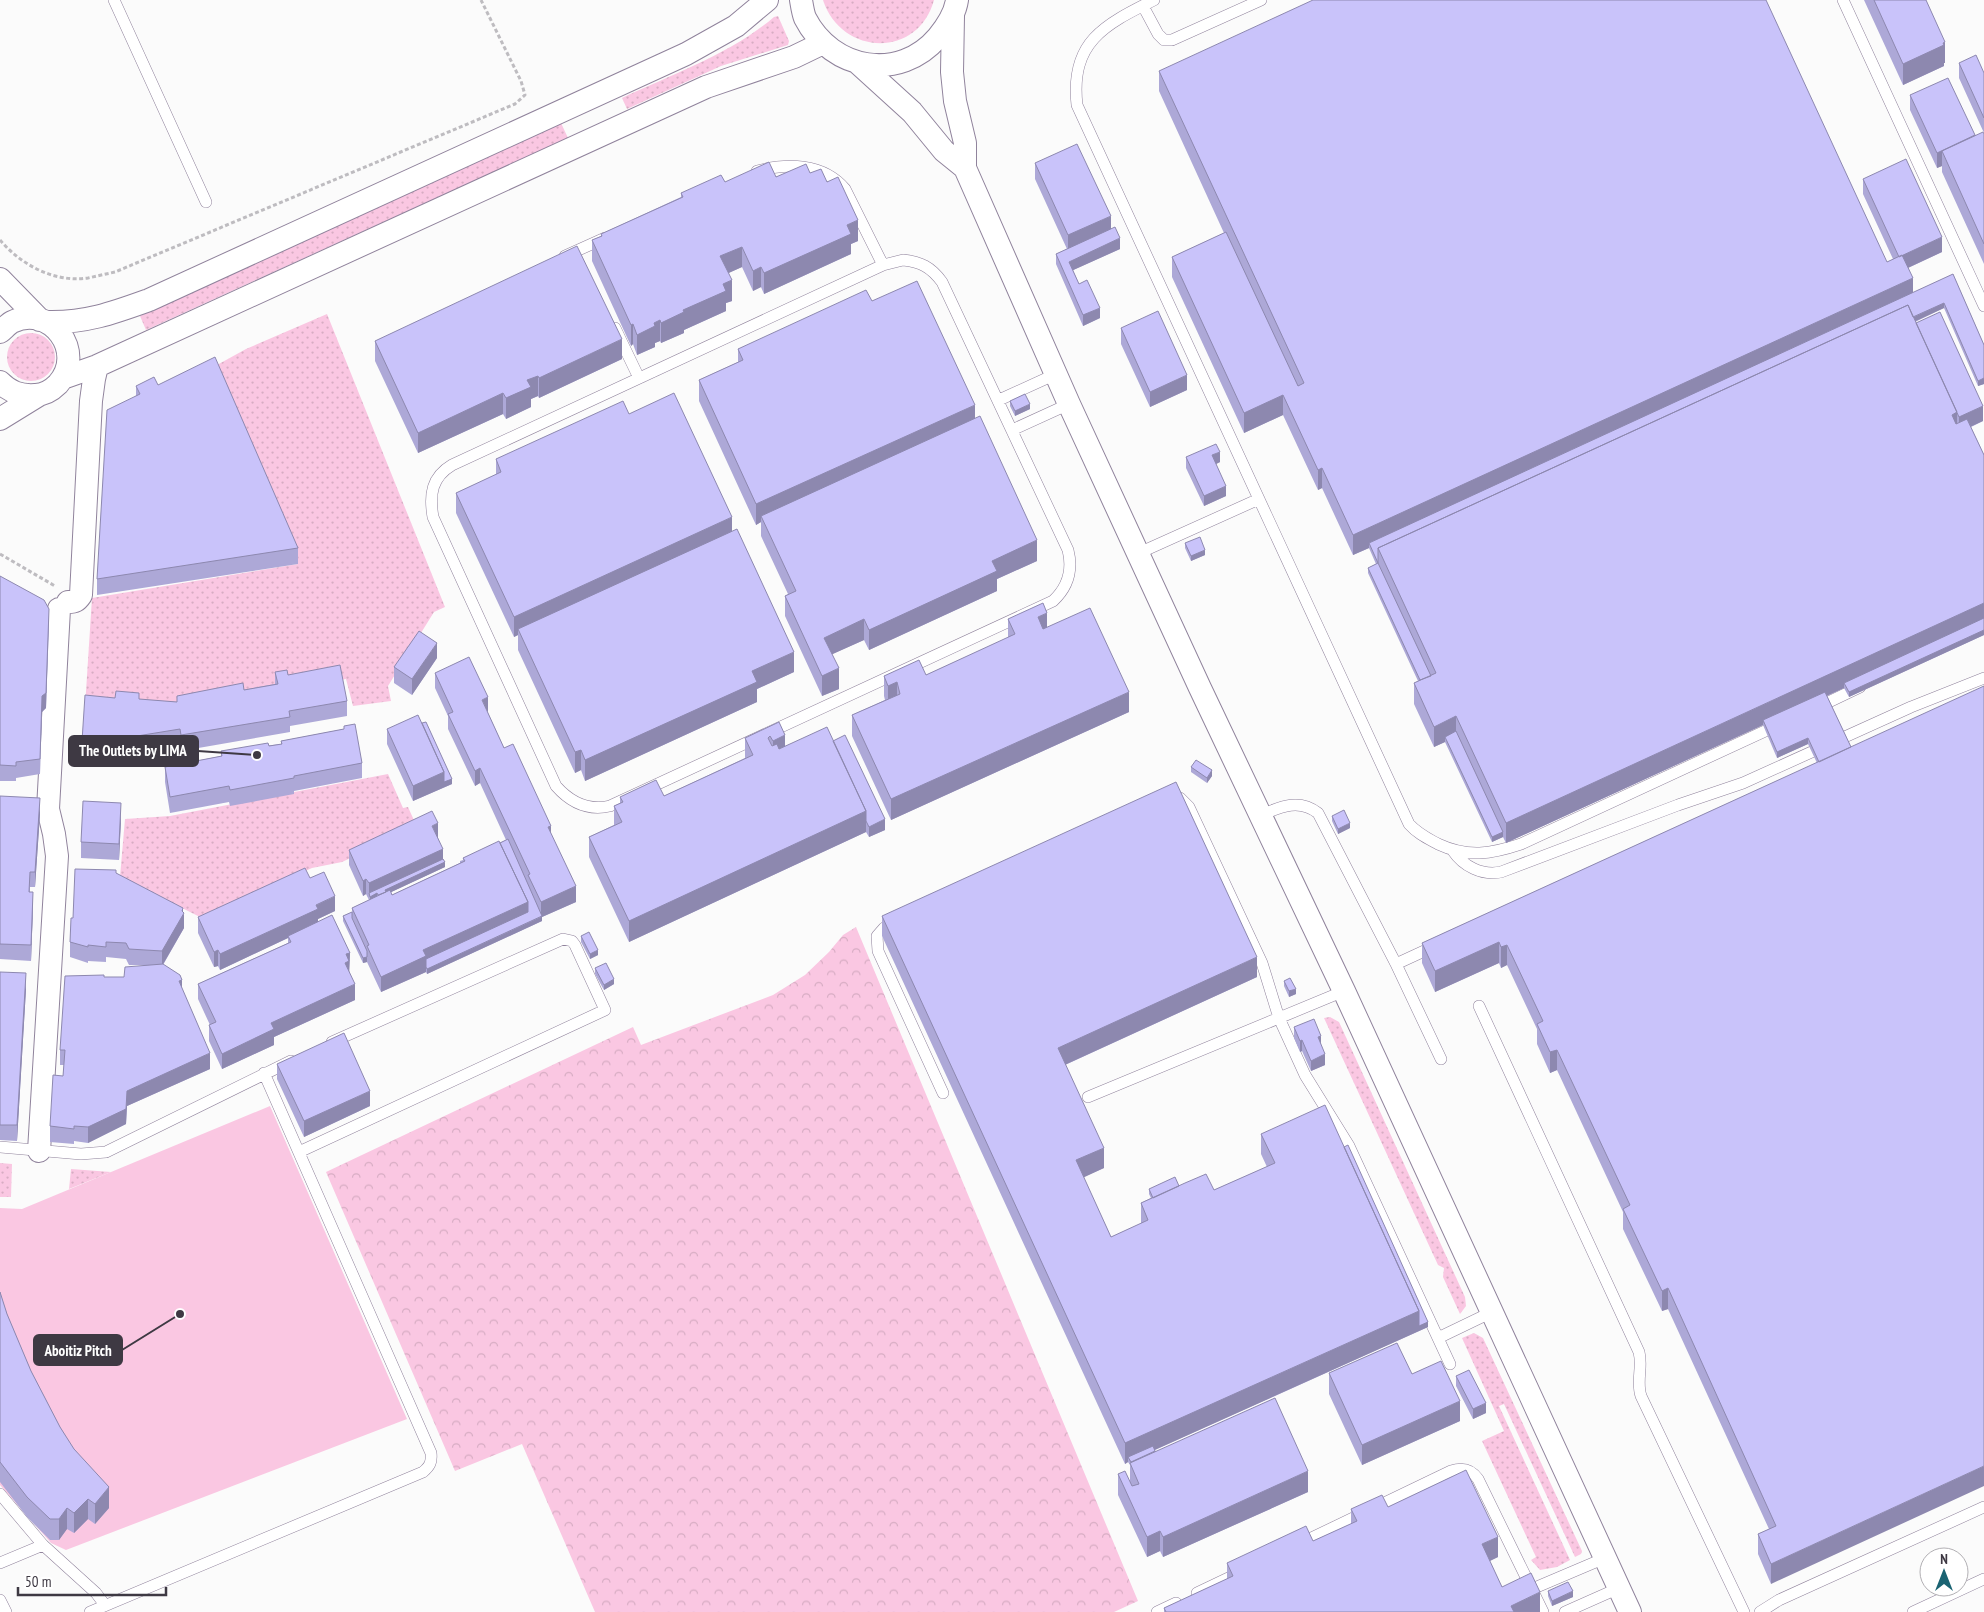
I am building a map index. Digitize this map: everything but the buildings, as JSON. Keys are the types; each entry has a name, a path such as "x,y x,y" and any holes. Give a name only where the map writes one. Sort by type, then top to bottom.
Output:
{"street":[{"path":"0,332 12,322 29,318 43,321 68,322 105,316 158,296 686,54 736,26 766,0"},
{"path":"801,0 805,18 822,43 840,56 857,62 882,66 907,60 930,47 946,27 956,5"},
{"path":"956,5 952,72 955,101 965,143 965,168 1069,404 1140,554 1200,688 1344,991 1630,1612"},
{"path":"63,378 97,366 706,87 794,57 822,43"},
{"path":"857,62 912,112 944,151 965,168"},
{"path":"0,279 43,321 60,332 68,346 69,363 63,378 53,389 39,395 0,419"},
{"path":"38,1151 57,856 48,809 64,605 78,600 80,594 91,402 97,366"},
{"path":"0,382 9,391 24,396 39,395"}],"lane":[{"path":"114,0 206,202"},
{"path":"1154,0 1108,25 1088,46 1077,69 1075,82 1076,106 1409,824 1417,833 1453,851 1490,853 1521,844 1788,721"},
{"path":"1143,6 1158,34 1164,40 1172,40 1261,0"},
{"path":"1844,0 1984,306"},
{"path":"747,174 772,167 790,166 819,170 838,181 845,188 883,265"},
{"path":"552,262 580,254 614,234"},
{"path":"913,261 922,263 935,272 942,282 999,400 1070,558 1070,574 1064,589 1053,601 610,806 595,808 570,799 556,786 433,517 432,496 437,477 452,465 883,265 893,262 913,261"},
{"path":"611,318 639,378"},
{"path":"999,400 1056,374"},
{"path":"1012,430 1069,404"},
{"path":"1140,554 1259,500"},
{"path":"1453,851 1460,861 1477,870 1492,873 1501,872 1678,805 1743,783 1911,708 1984,678"},
{"path":"1806,712 1868,684"},
{"path":"1161,798 1174,796 1185,801 1189,807 1262,963 1279,1018 1308,1080 1349,1146 1450,1364"},
{"path":"1261,815 1280,807 1295,804 1307,806 1318,813 1396,964 1441,1059"},
{"path":"902,920 880,932 877,936 876,946 943,1093"},
{"path":"299,1152 605,1010 574,945 568,939 563,939 324,1046"},
{"path":"1396,964 1444,941"},
{"path":"1088,1097 1344,991"},
{"path":"1479,1006 1638,1352 1641,1360 1638,1382 1641,1396 1744,1612"},
{"path":"0,1147 82,1154 106,1152 298,1057"},
{"path":"90,1612 423,1472 429,1467 432,1460 431,1453 264,1073"},
{"path":"1438,1338 1492,1312"},
{"path":"1291,1548 1451,1471 1466,1469 1478,1479 1543,1612"},
{"path":"0,1494 43,1544 96,1593 105,1606"},
{"path":"1760,1612 1779,1600 1984,1507"},
{"path":"0,1563 43,1544"},
{"path":"1532,1590 1605,1558"},
{"path":"1157,1612 1246,1569"},
{"path":"1913,1612 1984,1579"},
{"path":"1565,1612 1618,1588"},
{"path":"0,1600 6,1612"}],"path":[{"path":"0,240 12,253 42,272 63,277 87,278 115,272 515,104 525,95 521,81 481,0"},
{"path":"0,554 60,589 64,605"}],"green space":[{"path":"823,0 934,0 925,19 912,33 897,41 879,43 862,40 846,32 832,18"},
{"path":"778,16 789,41 788,45 721,66 627,109 622,98 720,53"},
{"path":"561,123 568,138 146,330 140,316"},
{"path":"327,314 445,607 434,612 388,686 391,701 353,706 346,679 172,711 85,707 92,598 298,564 298,558 217,365 246,349"},
{"path":"31,333 40,335 48,340 53,348 55,357 53,366 48,374 40,379 31,381 22,379 14,374 9,366 7,357 9,348 14,340 22,335"},
{"path":"388,774 403,808 408,807 417,827 342,862 312,868 202,918 120,877 125,819 170,816"},
{"path":"856,927 1138,1601 1114,1612 595,1612 522,1444 455,1471 326,1172 633,1027 641,1045 773,995 805,975 829,952 843,935"},
{"path":"1330,1017 1339,1022 1465,1297 1466,1306 1460,1314 1443,1277 1444,1268 1438,1265 1324,1018"},
{"path":"270,1106 407,1419 66,1550 51,1543 0,1485 0,1208 22,1209"},
{"path":"0,1163 12,1164 11,1197 0,1197"},
{"path":"71,1169 111,1172 69,1189"},
{"path":"1474,1333 1483,1338 1582,1551 1581,1554 1575,1557 1504,1404 1499,1406 1570,1560 1557,1567 1540,1570 1531,1560 1536,1557 1482,1441 1504,1431 1462,1338"}],"place":[{"name":"The Outlets by LIMA","path":"257,755"},
{"name":"Aboitiz Pitch","path":"180,1314"}]}
